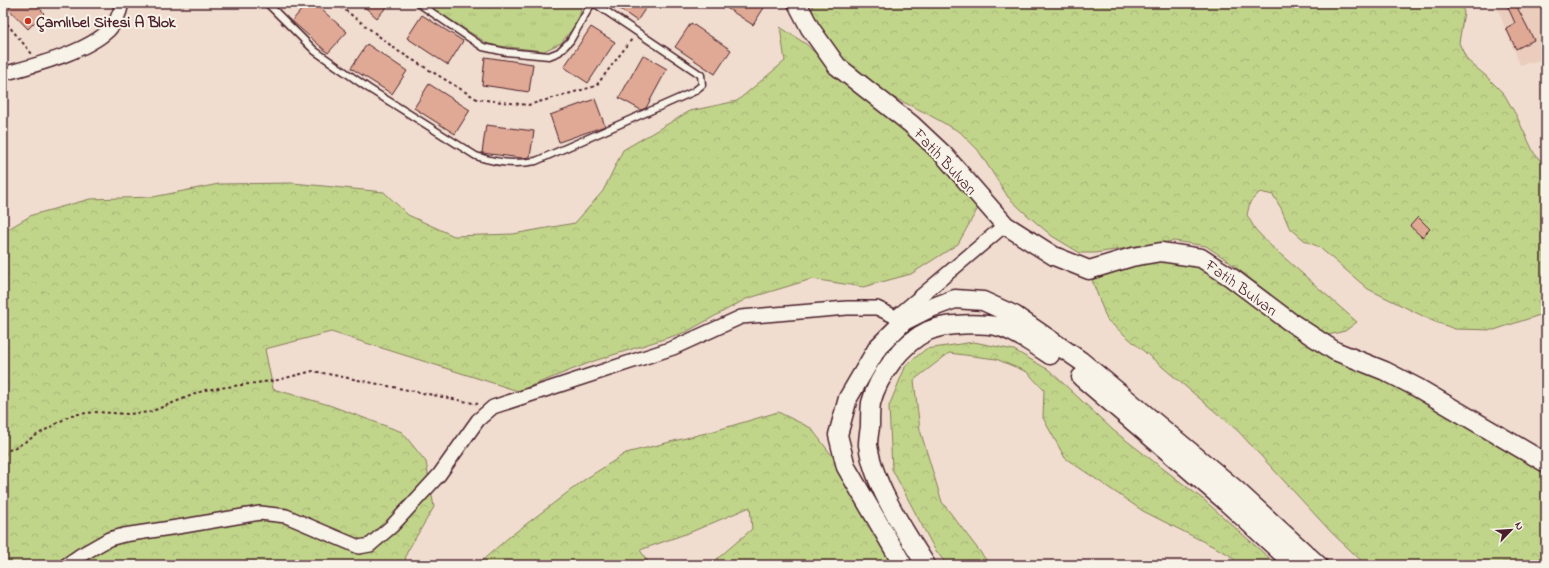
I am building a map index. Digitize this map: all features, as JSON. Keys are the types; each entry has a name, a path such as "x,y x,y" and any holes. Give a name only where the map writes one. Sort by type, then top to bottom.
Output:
{"street":[{"path":"3,74 70,53 101,37 110,30 115,22 122,3"},
{"name":"Fatih Bulvarı","path":"797,3 810,28 836,66 912,124 943,154 1005,226 1054,256 1088,270 1132,257 1161,252 1201,258 1232,278 1289,321 1335,351 1385,371 1546,463"},
{"path":"903,565 846,467 838,435 848,398 878,347 900,319 1005,226"},
{"path":"66,565 109,539 124,535 260,513 286,516 359,547 370,545 392,526 439,475 478,420 493,407 673,348 740,318 847,308 877,308 900,319 955,299 982,301 1014,315 1081,361 1234,488 1318,565"},
{"path":"926,565 906,532 877,478 868,444 871,403 885,371 904,348 928,331 951,326 977,325 1001,327 1030,342 1072,369 1222,498 1295,565"}],"lane":[{"path":"267,3 315,50 368,88 476,156 494,162 524,163 536,161 693,92 702,85 700,75 593,3 570,41 559,52 549,56 506,52 483,47 418,3"}],"path":[{"path":"336,3 398,51 477,99 528,105 596,86 637,32"},
{"path":"3,19 40,63"},
{"path":"3,453 18,446 71,414 95,412 129,414 150,412 205,390 278,380 313,370 493,407"}],"shaded area":[{"path":"1495,3 1546,3 1546,59 1520,65"}],"green space":[{"path":"424,3 580,3 581,10 578,22 561,43 544,51 490,45"},
{"path":"814,3 1460,3 1464,12 1459,43 1467,60 1504,94 1534,153 1546,167 1546,313 1494,330 1455,329 1433,321 1368,289 1319,247 1304,240 1289,227 1281,208 1273,195 1260,192 1250,202 1247,215 1255,229 1270,245 1357,322 1345,331 1328,335 1303,322 1227,260 1206,246 1174,241 1095,253 1080,253 1052,236 1008,197 978,150 960,132 922,111 884,93 860,76 838,54 815,21 812,8"},
{"path":"780,27 806,44 839,76 899,122 983,199 958,244 911,274 863,287 812,279 746,299 686,332 594,361 518,391 331,332 265,349 273,389 329,405 402,432 426,462 434,507 407,552 404,565 3,565 3,232 32,215 90,199 153,197 219,184 293,183 384,192 408,215 454,236 513,234 575,223 603,191 623,150 690,111 737,101 785,61"},
{"path":"1188,256 1434,401 1546,473 1546,565 1366,565 1332,533 1238,431 1107,320 1092,280 1144,261"},
{"path":"974,342 1014,350 1049,370 1114,431 1204,500 1277,565 1240,565 1228,554 1143,511 1065,458 1043,418 1044,390 1027,372 996,359 949,353 914,380 920,430 942,502 990,565 947,565 934,548 892,469 889,406 906,365 926,349"},
{"path":"778,412 811,428 836,461 901,565 710,565 752,529 750,507 691,532 640,550 650,565 477,565 508,538 584,480 626,453 714,431"}],"building":[{"name":"Çamlıbel Sitesi A Blok","path":"3,3 35,3 44,13 28,29"},
{"path":"307,3 314,3 347,32 328,53 292,21"},
{"path":"360,3 390,3 377,18"},
{"path":"611,3 649,3 637,21"},
{"path":"719,3 767,3 753,25"},
{"path":"1506,3 1515,3 1534,40 1516,49 1506,28 1515,23"},
{"path":"422,15 463,41 448,65 407,38"},
{"path":"691,23 731,50 715,74 675,47"},
{"path":"591,27 615,42 588,83 564,67"},
{"path":"367,44 407,71 392,94 351,68"},
{"path":"643,55 667,69 646,108 641,110 619,98"},
{"path":"485,57 533,64 529,92 482,85"},
{"path":"429,84 470,110 455,134 414,108"},
{"path":"595,99 605,126 559,142 550,115"},
{"path":"486,125 534,131 530,157 522,158 482,153"},
{"path":"1418,217 1430,229 1422,237 1410,226"}],"place":[{"name":"Çamlıbel Sitesi A Blok","path":"28,21"}]}
